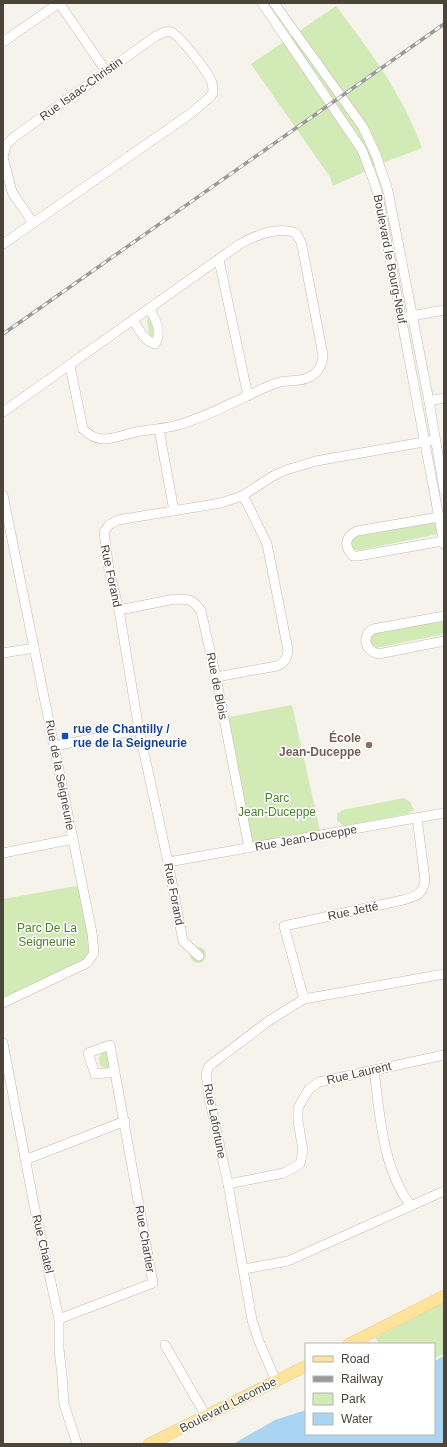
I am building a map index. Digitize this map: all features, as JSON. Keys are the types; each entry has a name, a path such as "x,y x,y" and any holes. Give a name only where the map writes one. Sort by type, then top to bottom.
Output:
{"main road":[{"path":"351,1343 444,1296"},
{"name":"Boulevard Lacombe","path":"149,1444 305,1366"}],"street":[{"path":"3,42 59,3 106,71"},
{"name":"Boulevard le Bourg-Neuf","path":"262,3 362,150 373,179 378,195 444,543"},
{"name":"Boulevard le Bourg-Neuf","path":"274,3 362,127 376,155 388,190 429,401 444,490"},
{"name":"Rue Isaac-Christin","path":"165,32 171,32 179,36 206,72 212,82 213,93 202,105 33,223 12,192 3,157 6,145 14,137 106,71 156,36 165,32"},
{"path":"3,244 33,223"},
{"path":"3,412 253,237 282,230 288,230 296,233 301,242 303,251 323,355 322,364 316,373 308,378 286,381 272,385 201,418 176,426 103,440 95,439 82,429 70,366"},
{"path":"219,260 248,396"},
{"path":"133,320 149,343 155,344 158,339 158,333 154,316 149,309"},
{"path":"401,318 444,310"},
{"path":"429,401 444,398"},
{"path":"159,429 174,511"},
{"name":"Rue Forand","path":"200,956 183,942 168,862 139,730 119,610 109,570 104,532 109,525 118,520 221,503 242,496 286,470 316,461 435,440"},
{"name":"Rue de la Seigneurie","path":"3,495 92,933 94,953 87,963 3,1002"},
{"path":"216,677 277,666 284,662 288,657 288,650 267,544 247,503 242,496"},
{"path":"439,517 357,531 348,537 346,544 351,554 353,556 358,556 444,543"},
{"name":"Rue de Blois","path":"119,610 175,599 191,600 201,610 216,677 249,848"},
{"path":"444,616 373,629 368,632 366,636 367,646 373,653 378,654 444,641"},
{"path":"3,653 34,648"},
{"path":"54,746 139,730"},
{"name":"Rue Jean-Duceppe","path":"168,862 444,813"},
{"name":"Rue Jetté","path":"304,999 284,926 390,903 419,895 426,880 417,818"},
{"path":"3,853 73,839"},
{"name":"Rue Lafortune","path":"276,1381 258,1339 252,1320 228,1184 209,1097 206,1074 209,1066 270,1020 304,999 444,974"},
{"name":"Rue Chatel","path":"3,1043 25,1160 60,1319 60,1349 64,1404 77,1444"},
{"name":"Rue Laurent","path":"228,1184 284,1173 300,1164 303,1151 298,1121 298,1108 309,1089 319,1082 444,1055"},
{"path":"374,1070 381,1120 391,1166 403,1195 410,1206"},
{"path":"25,1160 125,1121 115,1072"},
{"name":"Rue Chartier","path":"60,1319 153,1283 125,1121"},
{"path":"244,1269 288,1261 444,1191"},
{"path":"165,1345 206,1416"}],"green space":[{"path":"336,6 385,74 405,110 422,148 390,160 333,186 330,177 251,64"},
{"path":"151,317 155,337 153,339 150,338 147,320"},
{"path":"432,521 437,523 438,534 361,550 355,550 350,546 350,537 358,533"},
{"path":"444,618 444,634 376,648 371,645 369,640 374,631"},
{"name":"Parc Jean-Duceppe","path":"292,705 321,835 249,848 224,718"},
{"path":"404,798 410,802 414,810 407,814 343,826 337,820 337,814 343,810"},
{"name":"Parc De La Seigneurie","path":"82,885 91,959 3,1003 3,899"},
{"path":"195,947 201,947 206,952 204,961 201,963 195,963 190,958 190,952"},
{"path":"103,1051 107,1051 111,1068 103,1067 100,1064 99,1058"},
{"path":"444,1296 444,1354 435,1358 435,1343 379,1343 375,1338 419,1315"}],"water":[{"path":"444,1356 444,1444 233,1444 275,1420 305,1410 305,1435 435,1435 435,1360"}],"railway":[{"path":"3,334 444,24"}],"place":[{"name":"rue de Chantilly / rue de la Seigneurie","path":"65,736"},
{"name":"École Jean-Duceppe","path":"369,745"}]}
